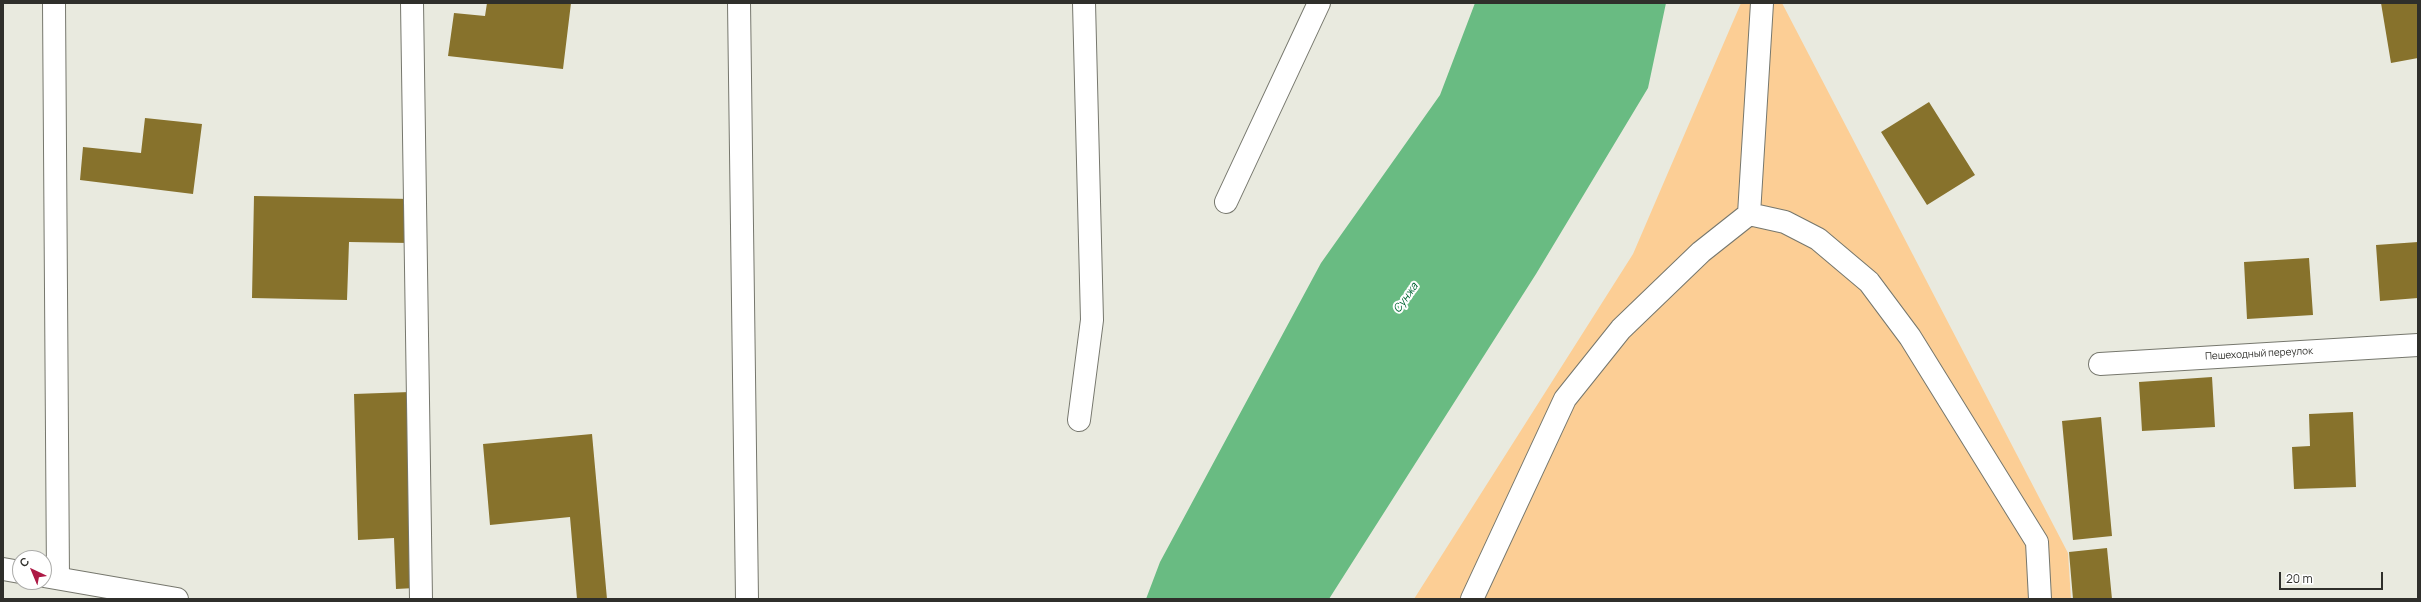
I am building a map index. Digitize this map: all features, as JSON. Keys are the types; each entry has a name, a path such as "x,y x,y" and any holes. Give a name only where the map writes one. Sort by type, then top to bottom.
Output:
{"street":[{"path":"51,550 54,3"},
{"path":"412,3 421,599"},
{"path":"739,3 747,599"},
{"path":"1079,420 1092,320 1084,3"},
{"path":"1226,202 1319,3"},
{"path":"1472,599 1565,399 1621,329 1701,252 1748,214 1762,3"},
{"path":"1748,214 1785,222 1818,238 1869,282 1910,337 2037,542 2040,599"},
{"name":"Пешеходный переулок","path":"2100,364 2418,345"},
{"path":"52,577 177,599"}],"shaded area":[{"path":"1741,3 1782,3 2068,553 2071,599 1414,599 1633,254"}],"water":[{"name":"Сунжа","path":"1475,3 1666,3 1648,88 1536,274 1329,599 1146,599 1160,562 1321,263 1440,95"}],"building":[{"path":"487,3 571,3 563,69 448,56 454,13 485,16"},
{"path":"2381,3 2418,3 2418,58 2391,63"},
{"path":"1929,102 1975,175 1927,205 1881,132"},
{"path":"145,118 202,124 193,194 80,180 83,147 141,153"},
{"path":"254,196 411,199 410,243 349,242 347,300 252,298"},
{"path":"2418,242 2418,298 2380,301 2376,245"},
{"path":"2309,258 2313,315 2247,319 2244,262"},
{"path":"2212,377 2215,427 2142,431 2139,382"},
{"path":"410,392 415,588 396,589 394,538 358,540 354,394"},
{"path":"2353,412 2356,487 2294,489 2292,447 2310,446 2309,414"},
{"path":"2101,417 2112,536 2073,540 2062,421"},
{"path":"592,434 607,599 577,599 570,517 490,525 483,444"},
{"path":"2107,548 2112,599 2073,599 2069,552"}]}
